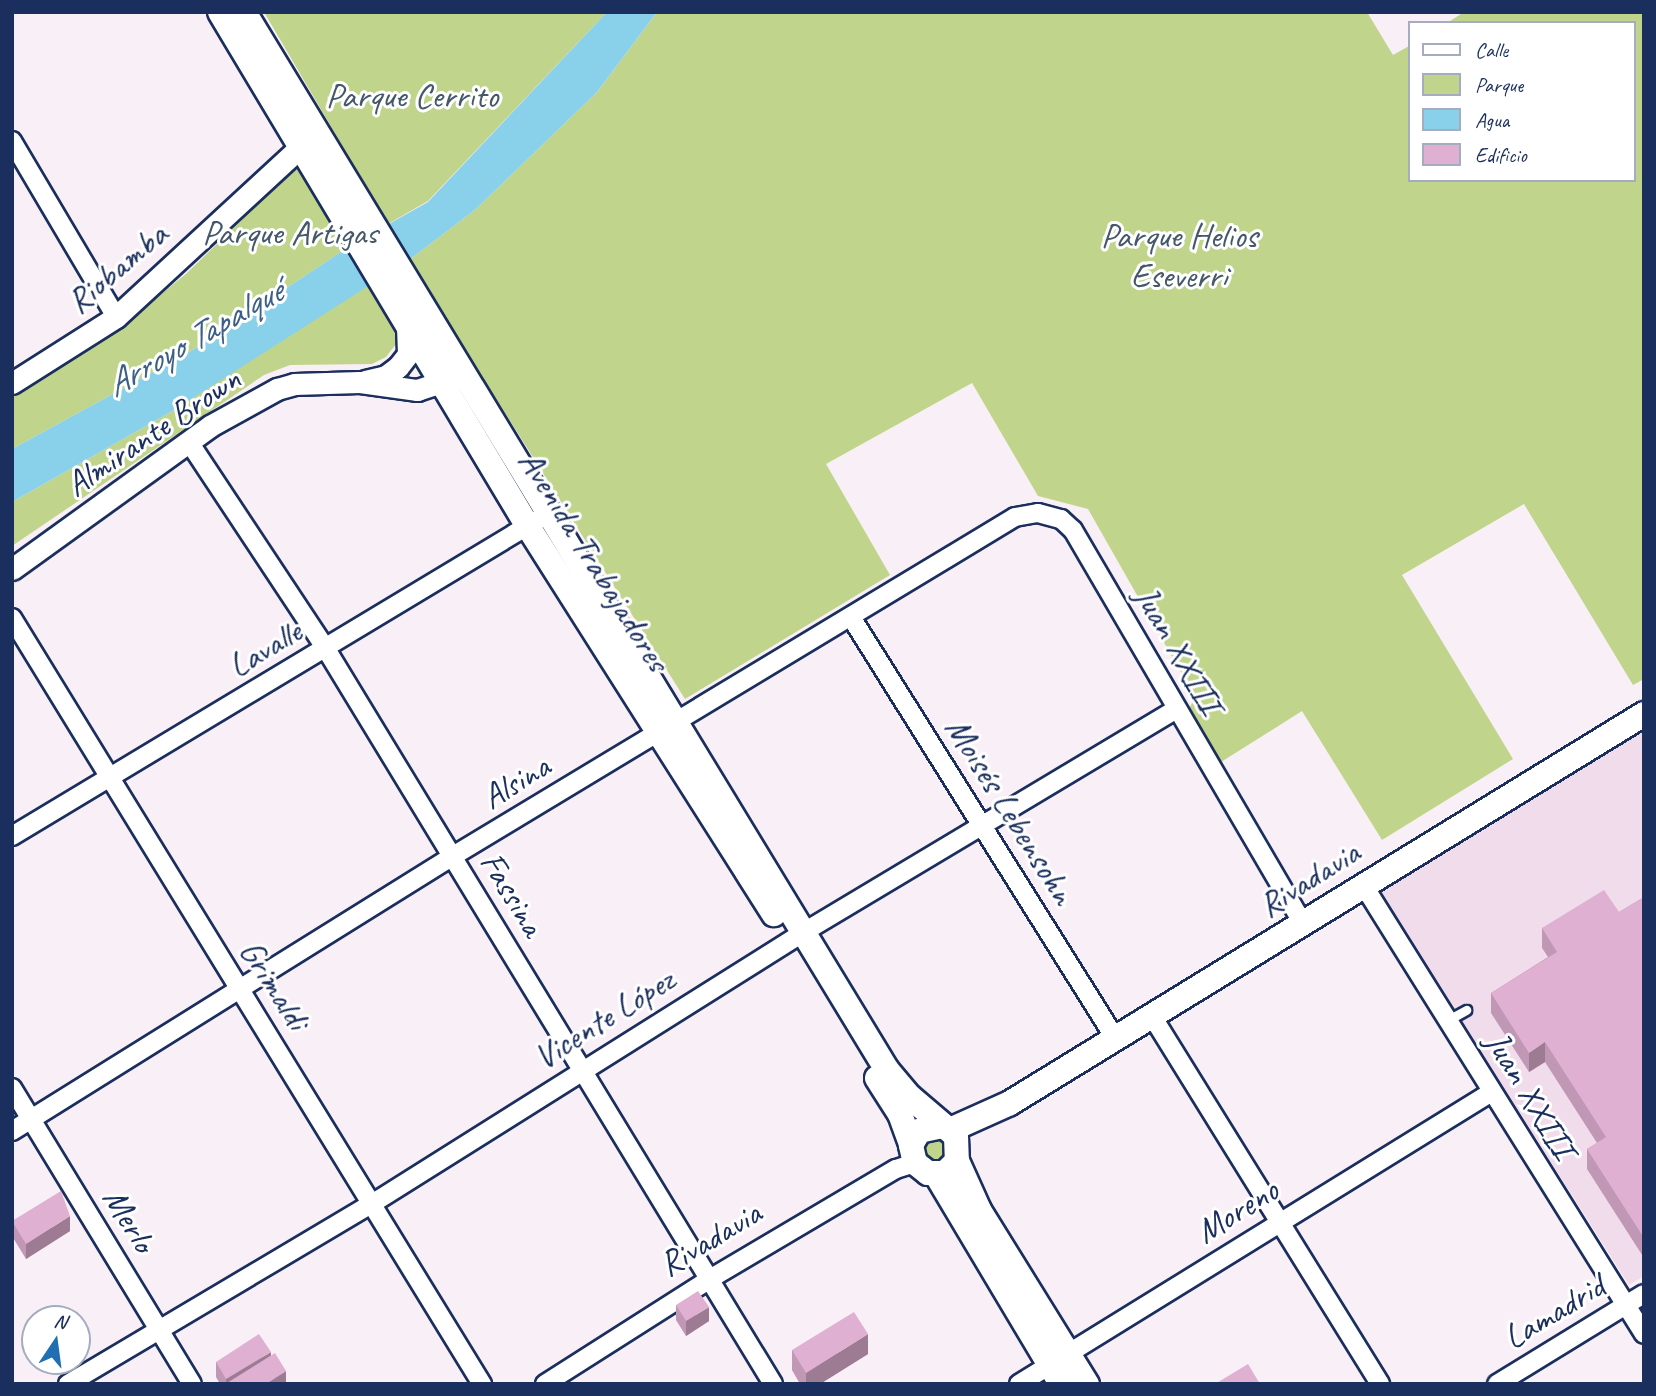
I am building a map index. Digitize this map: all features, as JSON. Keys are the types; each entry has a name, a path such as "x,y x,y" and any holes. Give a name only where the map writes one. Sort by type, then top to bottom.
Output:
{"main road":[{"name":"Avenida Trabajadores","path":"220,12 425,309 548,512 670,728 797,936 900,1114 939,1150"},
{"name":"Avenida Trabajadores","path":"244,12 309,139"},
{"name":"Avenida Trabajadores","path":"337,182 404,323 441,384 527,525 670,728"},
{"name":"Rivadavia","path":"939,1150 1010,1103 1644,714"},
{"name":"Avenida Trabajadores","path":"797,936 939,1150 1060,1367 1087,1384"}],"street":[{"name":"Riobamba","path":"12,383 116,317 309,139"},
{"path":"12,141 116,317"},
{"path":"360,382 386,376 398,367 408,354 404,323"},
{"name":"Almirante Brown","path":"12,569 188,442 277,389 295,384 360,382 417,390 464,374"},
{"name":"Fassina","path":"188,442 326,649 773,1384"},
{"name":"Lavalle","path":"12,836 326,649 548,512"},
{"name":"Alsina","path":"12,1131 242,991 453,856 670,728 1015,517 1038,513 1061,519"},
{"name":"Juan XXIII","path":"1061,519 1073,530 1175,710 1303,923"},
{"name":"Moisés Lebensohn","path":"851,617 1116,1039"},
{"name":"Grimaldi","path":"12,618 108,779 242,991 370,1205 482,1384"},
{"name":"Vicente López","path":"68,1384 156,1328 370,1205 797,936 1175,710"},
{"name":"Juan XXIII","path":"1364,886 1490,1093 1602,1264 1644,1335"},
{"path":"1152,1016 1380,1384"},
{"name":"Merlo","path":"12,1088 192,1384"},
{"name":"Moreno","path":"1019,1384 1060,1367 1278,1222 1490,1093"},
{"name":"Rivadavia","path":"545,1384 708,1280 896,1169 939,1150"},
{"name":"Lamadrid","path":"1497,1384 1644,1294"}],"lane":[{"path":"1448,1020 1466,1010"}],"shaded area":[{"path":"1644,727 1644,1276 1629,1285 1379,891"}],"green space":[{"name":"Parque Cerrito","path":"264,12 607,12 428,201 388,224"},
{"name":"Parque Helios Eseverri","path":"657,12 1367,12 1393,55 1408,47 1408,182 1635,182 1635,21 1450,21 1464,12 1644,12 1644,679 1633,685 1524,504 1402,575 1513,759 1382,840 1302,711 1221,762 1189,709 1195,697 1088,509 1038,496 972,383 826,464 890,575 685,699 409,260 476,209 597,92"},
{"name":"Parque Artigas","path":"294,169 309,173 350,246 188,353 12,449 12,394 120,328 187,273"},
{"name":"Parque Artigas","path":"371,281 398,332 396,344 386,357 372,364 290,365 264,375 12,546 12,502 174,410"},
{"path":"947,1138 946,1163 925,1163 924,1139"}],"water":[{"path":"607,12 657,12 597,92 476,209 409,260 174,410 12,502 12,449 188,353 350,246 428,202"}],"building":[{"path":"1604,890 1619,912 1644,897 1644,1238 1587,1149 1606,1137 1545,1042 1529,1053 1491,993 1557,952 1542,928"},
{"path":"61,1191 70,1216 26,1244 12,1221"},
{"path":"698,1291 709,1307 686,1321 676,1305"},
{"path":"854,1312 868,1334 806,1373 792,1350"},
{"path":"259,1334 271,1352 226,1379 216,1362"},
{"path":"275,1353 286,1371 266,1384 227,1383"},
{"path":"1248,1364 1260,1384 1215,1384"}],"water label":[{"name":"Arroyo Tapalqué","path":"194,338"}]}
